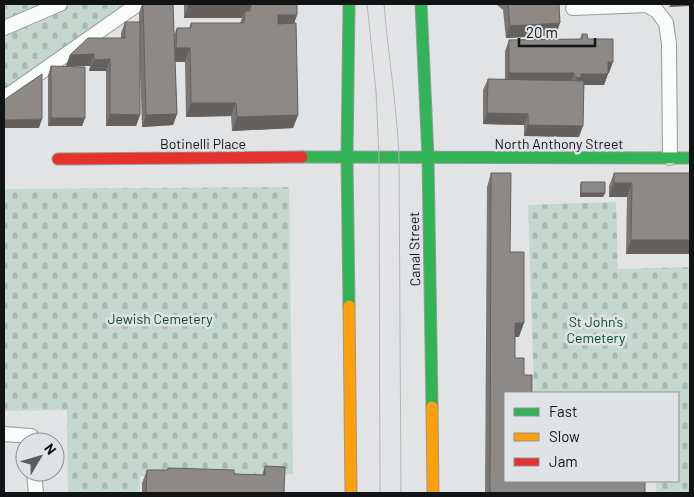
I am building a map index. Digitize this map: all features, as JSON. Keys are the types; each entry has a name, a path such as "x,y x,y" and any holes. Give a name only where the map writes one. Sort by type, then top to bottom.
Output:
{"main road":[{"path":"349,4 347,157 351,493"},
{"name":"Canal Street","path":"421,4 428,157 433,493"},
{"name":"Botinelli Place","path":"58,159 428,157"},
{"name":"North Anthony Street","path":"428,157 690,158"}],"lane":[{"path":"4,28 60,4"},
{"path":"4,98 138,4"},
{"path":"574,8 647,5 657,11 666,23 670,158"}],"green space":[{"path":"4,4 129,4 4,94"},
{"name":"Jewish Cemetery","path":"289,187 293,474 140,476 140,493 68,493 67,410 4,411 4,189"},
{"name":"St John's Cemetery","path":"616,202 618,269 690,267 690,493 656,493 656,482 679,482 679,392 534,392 528,205"}],"building":[{"path":"143,4 173,4 177,114 146,115"},
{"path":"189,4 297,4 297,15 278,15 278,24 296,23 298,115 237,117 236,103 191,103 190,48 176,48 177,28 191,28 191,23 244,23 245,11 250,11 251,5"},
{"path":"508,4 559,4 560,23 510,26"},
{"path":"125,22 140,22 140,115 110,114 110,59 94,60 94,54 70,55 88,38 125,38"},
{"path":"582,34 587,34 588,39 613,39 613,62 608,62 608,74 581,74 581,77 577,78 574,73 509,73 509,40 582,39"},
{"path":"51,66 85,67 85,118 51,118"},
{"path":"42,74 42,119 4,120 4,100"},
{"path":"488,79 584,81 583,126 528,125 528,114 487,113"},
{"path":"491,173 511,173 510,252 524,252 524,323 515,323 515,358 524,358 524,375 532,375 532,392 504,392 504,482 645,482 645,493 490,493"},
{"path":"614,173 690,173 690,240 631,240 632,183 614,183"},
{"path":"581,182 605,182 605,193 581,193"},
{"path":"265,466 285,467 284,493 146,493 147,470 168,470 168,468 234,470 234,474 265,475"}],"tram line":[{"path":"367,4 376,91 379,157 380,493"},
{"path":"384,4 399,157 401,493"}],"traffic: fast":[{"path":"349,4 347,157 349,306"},
{"path":"421,4 428,157 432,407"},
{"path":"302,157 690,158"}],"traffic: slow":[{"path":"349,306 351,493"},
{"path":"432,407 433,493"}],"traffic: jam":[{"path":"58,159 302,157"}]}
